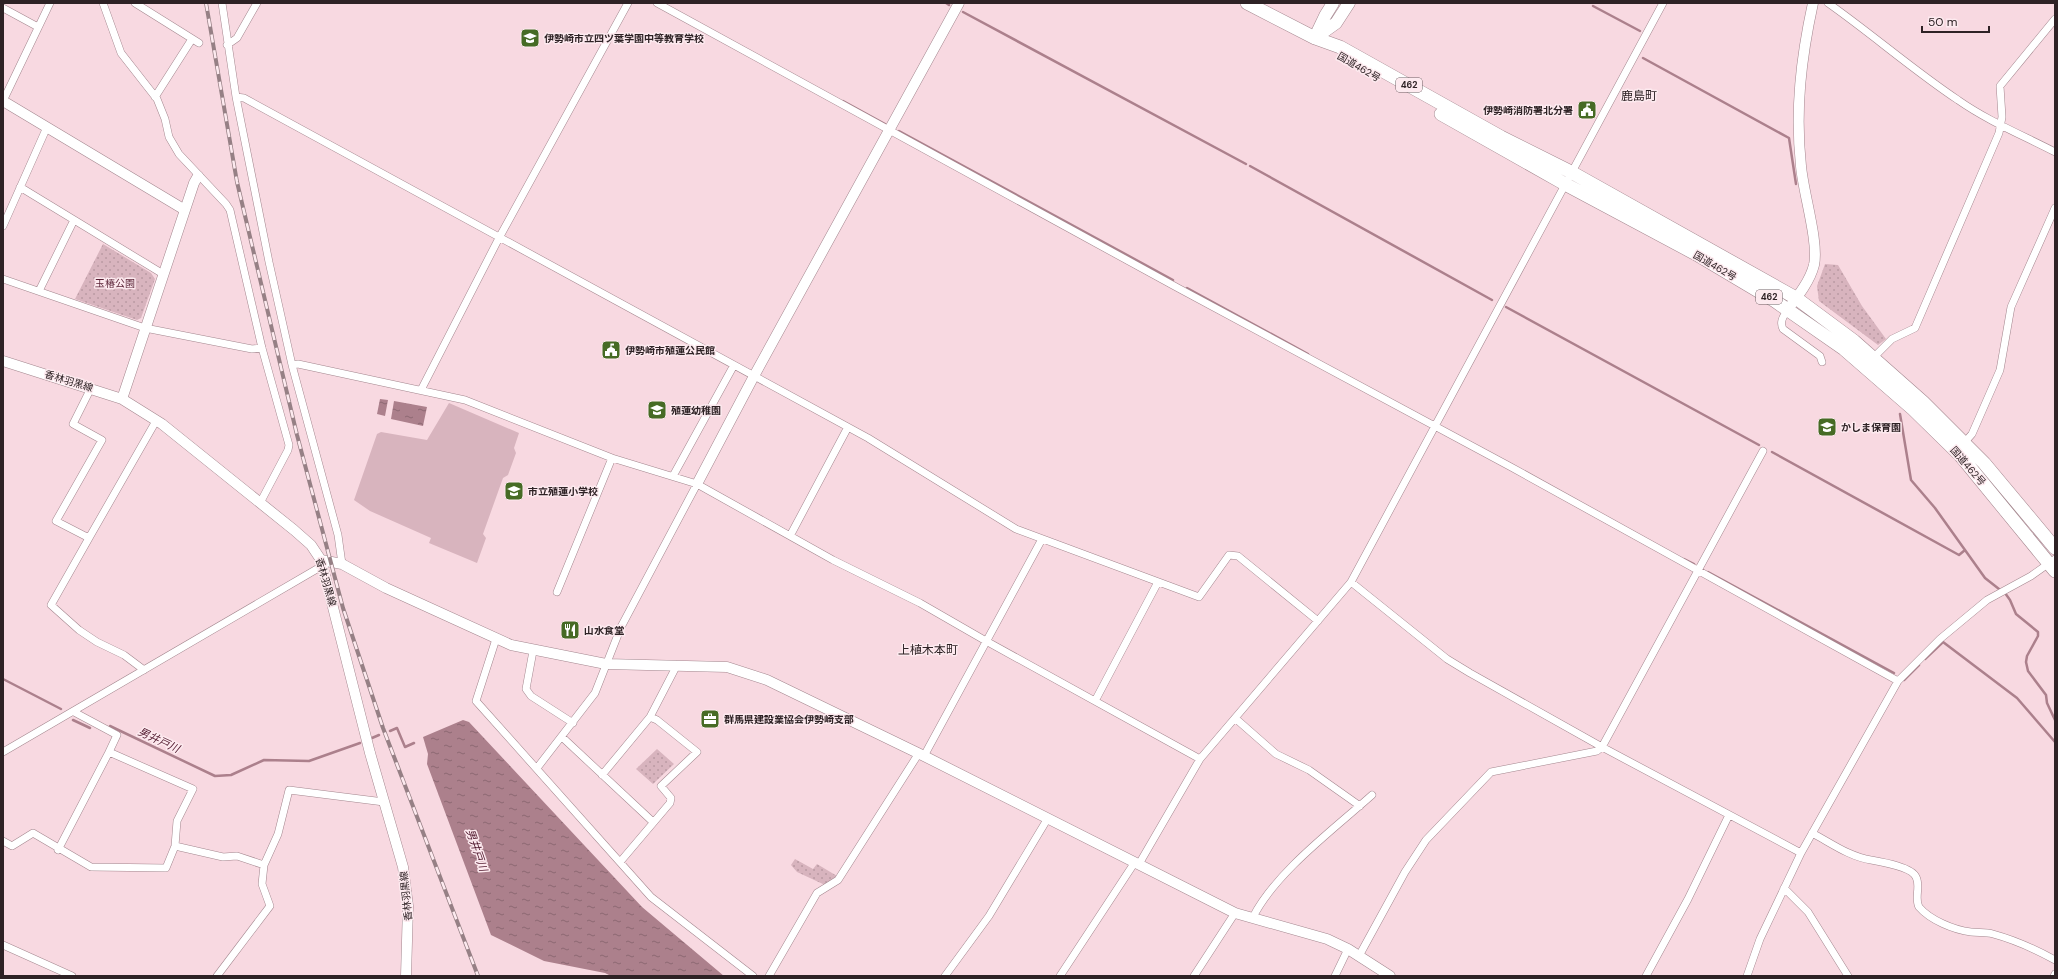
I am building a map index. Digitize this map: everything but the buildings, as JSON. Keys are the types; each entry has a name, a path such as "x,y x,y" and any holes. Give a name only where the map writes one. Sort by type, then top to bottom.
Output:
{"highway":[{"name":"国道462号","path":"1247,3 1315,38 1340,47 1500,137 1788,309 1844,349 1913,409 1960,455 2053,565"},
{"name":"国道462号","path":"1568,178 1796,298 1874,358 1918,397 1984,463 2055,548"}],"main road":[{"path":"1315,38 1333,3"},
{"path":"1315,38 1336,23 1349,3"}],"street":[{"path":"50,3 3,101 184,210"},
{"path":"103,3 121,53 155,97 161,108 173,146 198,176 230,210 262,348 289,445 260,503"},
{"path":"135,3 196,41 155,97"},
{"path":"222,3 227,45 236,97 267,255 292,365 338,535 342,564"},
{"path":"227,45 237,38 257,3"},
{"path":"421,390 499,238 628,3"},
{"path":"657,3 1434,427 1511,467 1898,681"},
{"path":"537,768 562,738 595,693 621,627 696,484 959,3"},
{"path":"1060,976 1137,863 1200,759 1351,582 1663,3"},
{"path":"1813,3 1800,79 1798,122 1801,170 1815,258 1808,279 1788,309 1781,325 1783,329 1820,356 1822,362"},
{"path":"1828,3 1943,90 1975,111 2055,152"},
{"path":"3,8 38,27"},
{"path":"1874,358 1892,339 1915,328 1999,133 2001,125 2000,86 2055,19"},
{"path":"236,97 244,98 410,187 499,238 848,427 1016,529 1199,597 1229,555 1238,556 1318,621"},
{"path":"3,226 47,127"},
{"path":"122,399 184,210 198,176"},
{"path":"20,187 163,274"},
{"path":"1964,443 1972,434 2000,370 2011,307 2055,208"},
{"path":"39,291 74,220"},
{"path":"3,279 145,328 252,349 262,348"},
{"name":"香林羽黒線","path":"3,361 122,399 156,421 307,541 322,563 384,802 403,867 409,925 406,976"},
{"path":"292,365 298,364 465,400 612,458 696,484 833,560 920,602 986,641 1200,759"},
{"path":"673,476 734,365"},
{"path":"89,538 56,521 102,440 73,424 91,388"},
{"path":"144,670 124,655 97,642 79,630 50,604 156,421"},
{"path":"790,536 848,427"},
{"path":"1359,956 1405,872 1426,840 1491,772 1597,751 1602,747 1763,452"},
{"path":"557,592 612,458"},
{"path":"769,976 817,893 838,880 921,754 986,641 1042,539"},
{"path":"3,752 74,712 322,563 342,564 386,588 496,639 534,651 606,664 727,667 767,680 921,754 1235,912 1316,935 1348,949 1390,976"},
{"path":"1747,976 1760,939 1801,853 1898,681 1940,639 1987,600 2053,565"},
{"path":"1096,701 1158,582"},
{"path":"1351,582 1447,659 1602,747 1801,853"},
{"path":"496,639 476,701 651,897 753,976"},
{"path":"534,651 526,689 531,696 573,723"},
{"path":"602,774 650,717 677,665"},
{"path":"58,850 117,735 74,712"},
{"path":"620,862 670,803 671,798 661,786 697,752 657,720 650,717"},
{"path":"1235,718 1276,754 1309,770 1360,806"},
{"path":"562,738 653,822"},
{"path":"3,841 12,846 33,833 58,850 91,867 166,868 175,846 177,821 193,789 109,752"},
{"path":"217,976 270,906 262,884 264,865 278,834 289,790 384,802"},
{"path":"1252,917 1259,905 1284,875 1372,795"},
{"path":"1646,976 1688,899 1729,815"},
{"path":"945,976 989,916 1048,818"},
{"path":"1812,833 1860,857 1903,868 1912,872 1917,879 1917,898 1919,907 1950,926 1963,931 1991,934 2016,943 2027,945 2055,960"},
{"path":"175,846 223,857 237,856 264,865"},
{"path":"1784,888 1808,912 1848,976"},
{"path":"1194,976 1235,912"},
{"path":"3,945 72,976"},
{"path":"1335,976 1348,949"}],"green space":[{"name":"玉椿公園","path":"103,244 151,273 155,279 141,318 137,320 75,299"},
{"path":"1825,264 1838,265 1862,306 1886,339 1878,345 1819,301 1817,286"},
{"path":"449,403 519,433 514,448 516,453 508,475 503,478 483,534 486,538 477,563 429,543 431,538 370,511 354,500 377,434 381,432 427,440"},
{"path":"657,749 674,764 653,784 636,769"},
{"path":"795,859 813,869 817,864 837,876 825,885 797,872 791,865"}],"water":[{"path":"380,399 388,400 385,416 377,414"},
{"path":"394,401 427,407 423,426 391,419"},
{"path":"463,720 469,722 642,907 724,976 611,976 605,973 544,961 491,935 427,764 428,754 423,737"}],"waterway":[{"path":"1593,6 1640,31"},
{"path":"963,12 1246,164"},
{"path":"1643,58 1789,138 1796,184"},
{"path":"843,101 885,124"},
{"path":"899,131 1173,280"},
{"path":"1250,166 1492,300"},
{"path":"1187,288 1308,354"},
{"path":"1506,307 1759,445"},
{"path":"1900,414 1911,480 1935,508 1965,550"},
{"path":"1772,452 1959,555 1965,550 1985,578 1999,589"},
{"path":"1684,559 1694,564"},
{"path":"1708,572 1894,673"},
{"path":"2005,593 2016,614 2038,632 2038,636 2027,656 2026,662 2028,671 2046,695 2047,703 2055,720"},
{"path":"1925,659 1943,642 2017,698 2055,742"},
{"path":"1904,680 1919,665"},
{"name":"男井戸川","path":"3,679 61,709"},
{"name":"男井戸川","path":"73,720 90,728"},
{"name":"男井戸川","path":"110,726 215,776 231,775 264,760 309,761 360,743"},
{"name":"男井戸川","path":"390,731 397,728 405,747 414,743"},
{"name":"男井戸川","path":"372,738 379,735"}],"railway":[{"path":"206,3 237,182 297,435 343,608 383,728 478,976"}],"place":[{"name":"伊勢崎市立四ツ葉学園中等教育学校","path":"530,38"},
{"name":"伊勢崎消防署北分署","path":"1587,110"},
{"name":"伊勢崎市殖蓮公民館","path":"611,350"},
{"name":"殖蓮幼稚園","path":"657,410"},
{"name":"かしま保育園","path":"1827,427"},
{"name":"市立殖蓮小学校","path":"514,491"},
{"name":"山水食堂","path":"570,630"},
{"name":"群馬県建設業協会伊勢崎支部","path":"710,719"}],"district":[{"name":"鹿島町","path":"1639,96"},
{"name":"上植木本町","path":"928,650"}]}
